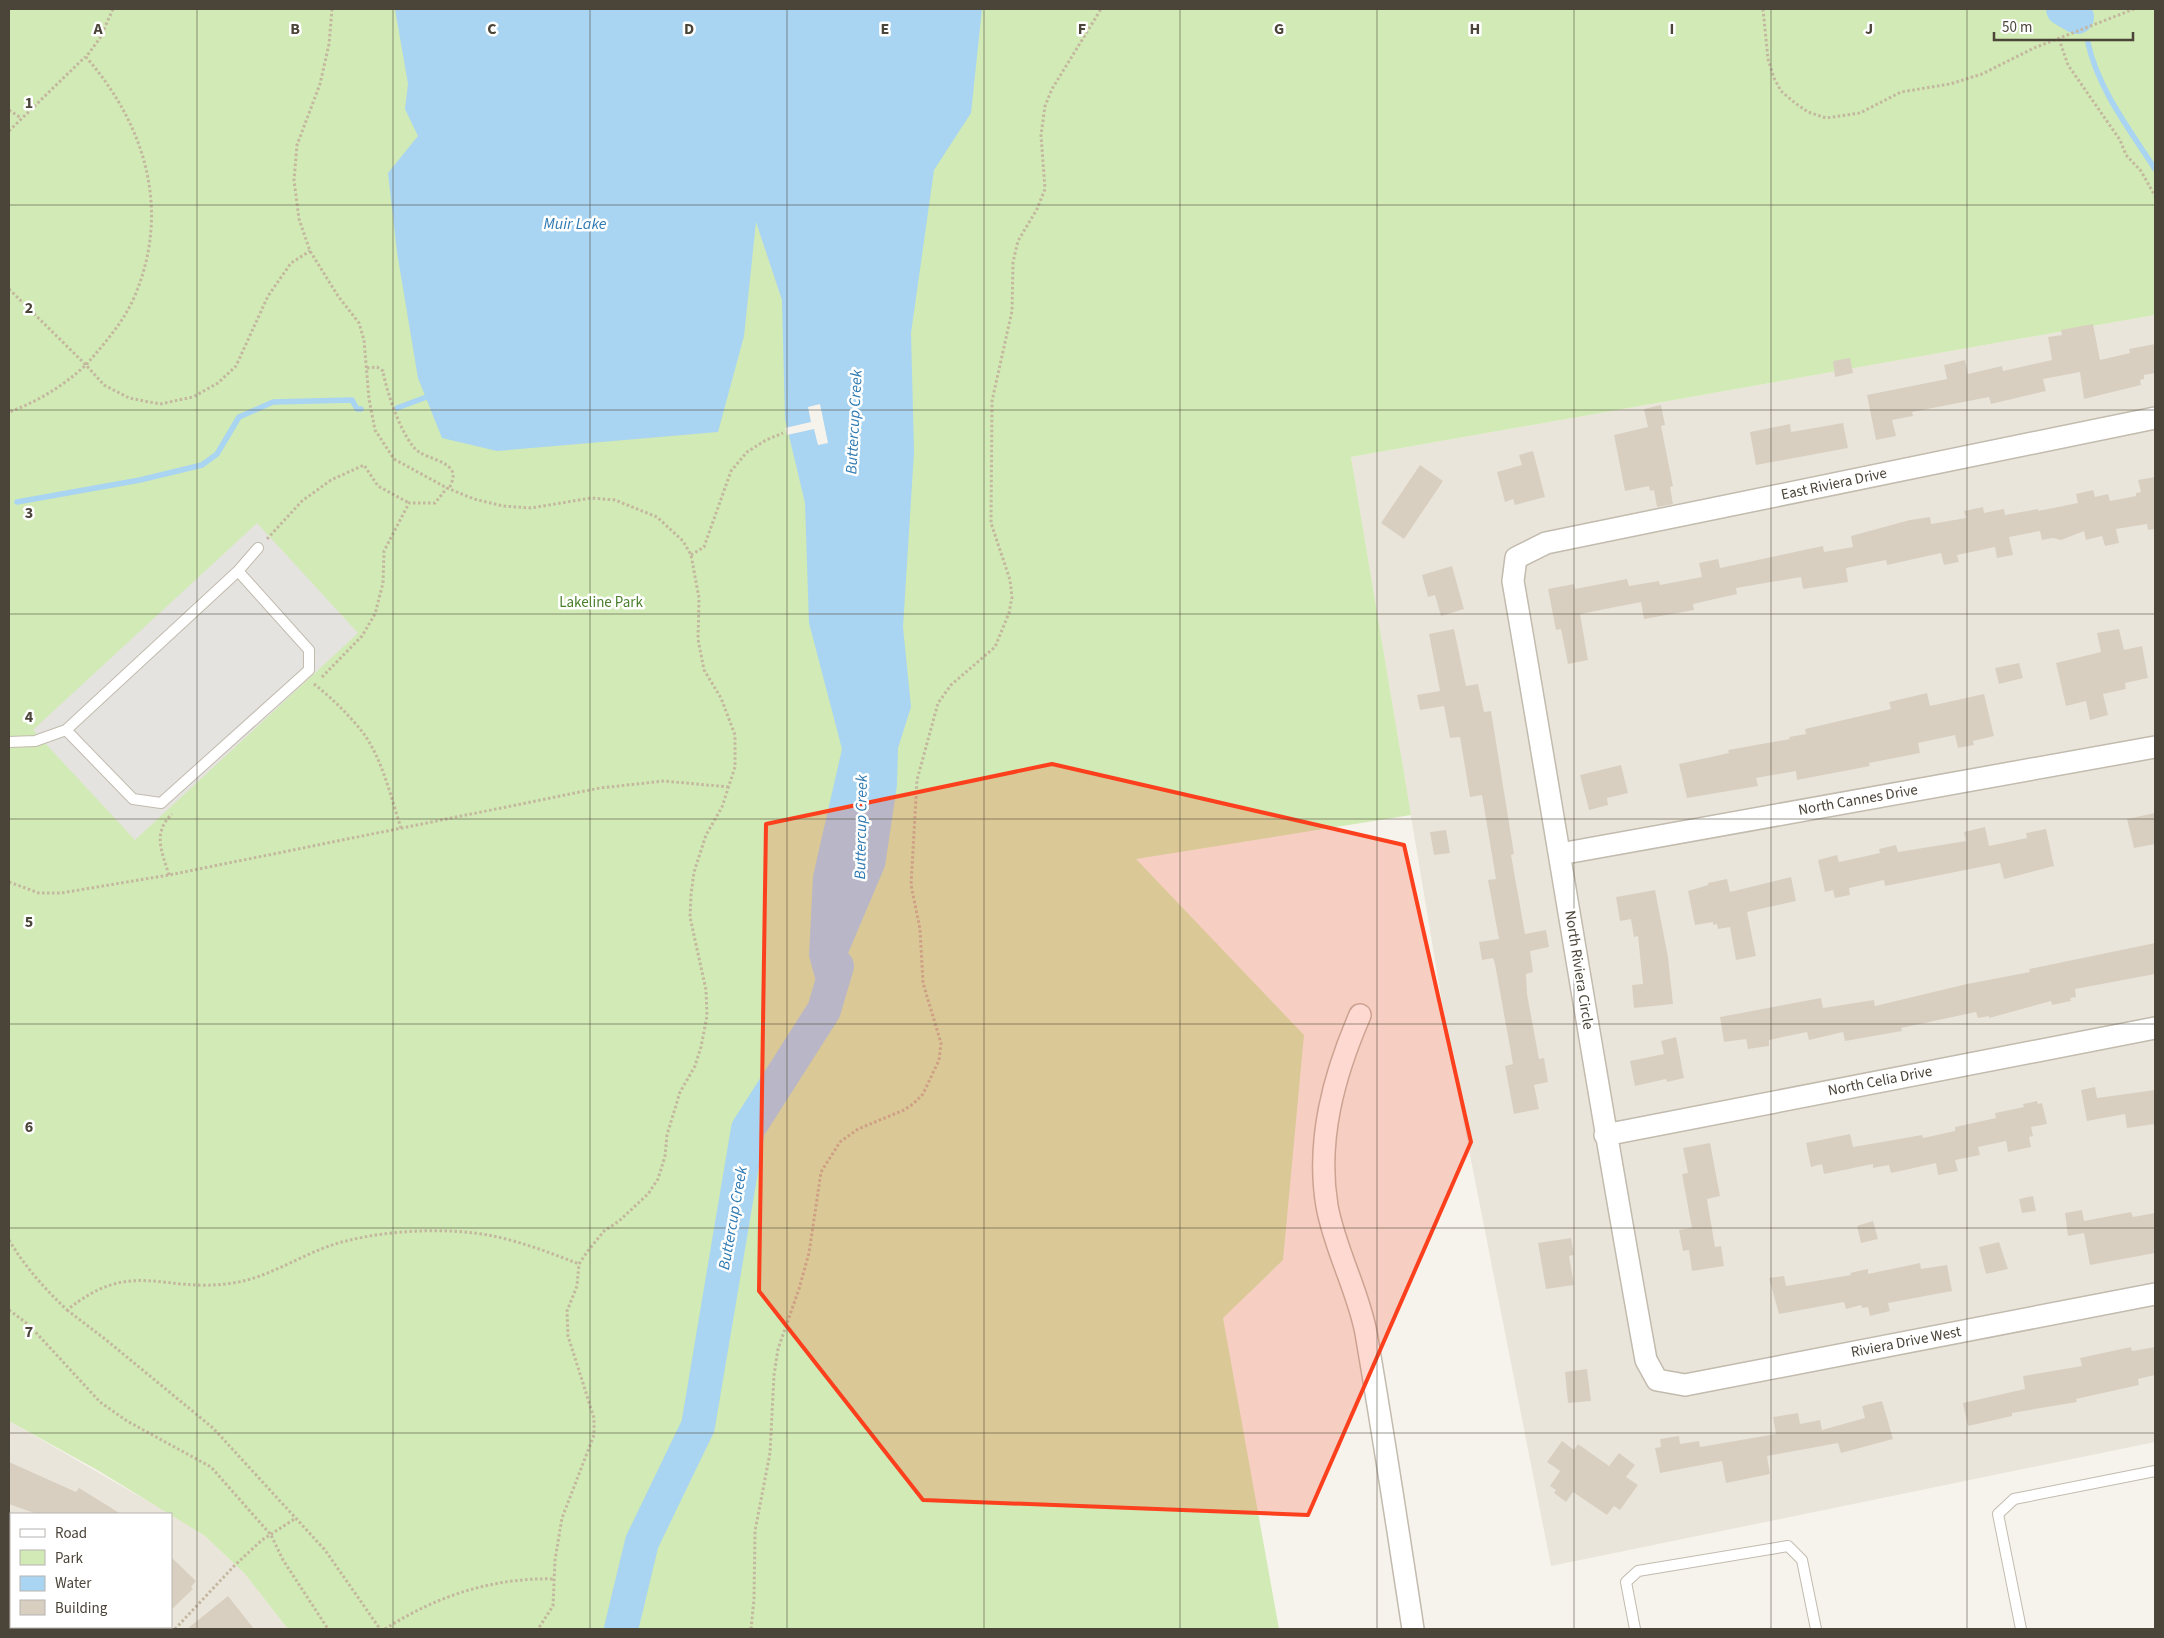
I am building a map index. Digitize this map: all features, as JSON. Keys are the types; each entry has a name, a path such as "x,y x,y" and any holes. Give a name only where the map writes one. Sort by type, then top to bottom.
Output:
{"street":[{"name":"East Riviera Drive","path":"1516,558 1546,543 2155,418"},
{"name":"North Riviera Circle","path":"1516,558 1513,582 1560,854 1605,1135 1646,1360 1657,1380"},
{"name":"North Cannes Drive","path":"1560,854 2155,747"},
{"path":"1360,1015 1344,1051 1329,1103 1324,1158 1328,1207 1364,1326 1384,1436 1413,1629"},
{"name":"North Celia Drive","path":"1605,1135 2155,1028"},
{"name":"Riviera Drive West","path":"1657,1380 1685,1385 2155,1294"}],"lane":[{"path":"9,742 35,741 66,730 238,571 258,548"},
{"path":"66,730 133,800 161,803 310,670 308,650 238,571"},
{"path":"2021,1629 1998,1514 2014,1499 2155,1471"},
{"path":"1635,1629 1626,1582 1638,1571 1788,1546 1802,1560 1816,1629"}],"path":[{"path":"9,131 86,56 100,38 113,9"},
{"path":"332,9 328,44 320,84 297,145 294,171 299,219 310,251 338,296 359,323 364,340 368,368 369,399 374,430 394,459 448,489 474,499 503,506 531,508 591,498 615,500 657,516 683,541 691,555 699,598 698,639 704,670 721,698 735,735 735,767 722,807 706,835 694,872 691,895 690,917 706,990 707,1016 702,1047 695,1066 680,1092 667,1135 665,1156 658,1179 638,1204 604,1231 579,1264 577,1286 567,1311 568,1336 594,1418 594,1435 562,1518 555,1560 553,1606 538,1629"},
{"path":"751,1629 754,1599 755,1531 770,1453 774,1375 778,1349 800,1289 809,1254 820,1172 840,1142 858,1129 904,1110 913,1104 923,1094 939,1060 941,1043 924,982 920,929 911,886 918,780 938,703 951,685 995,647 1010,613 1012,597 1010,580 991,523 992,401 1012,310 1013,262 1018,241 1037,209 1045,189 1041,135 1045,106 1052,89 1101,9"},
{"path":"1763,9 1768,59 1774,78 1781,90 1795,104 1808,112 1826,118 1860,113 1901,92 1950,84 1982,74 2034,48 2134,9"},
{"path":"2059,39 2068,65 2120,140 2126,155 2142,172 2155,196"},
{"path":"9,412 33,403 67,383 86,365 112,335 133,300 151,234 149,177 137,135 126,112 107,81 86,56"},
{"path":"9,110 21,118"},
{"path":"9,288 104,385 129,398 160,404 193,397 218,383 236,366 268,296 291,263 310,251"},
{"path":"258,548 302,501 331,480 364,465 378,486 408,503 435,503 448,489 453,477 453,471 448,466 418,452 413,446 389,400 383,371 377,367 368,368"},
{"path":"691,555 704,547 731,471 747,452 766,440 783,433"},
{"path":"307,690 362,636 375,614 383,583 384,551 408,503"},
{"path":"314,684 328,695 367,740 389,789 401,828"},
{"path":"9,882 39,893 62,892 169,875 600,788 664,781 729,787"},
{"path":"169,875 159,836 163,823 177,810"},
{"path":"67,1310 82,1298 109,1284 144,1279 209,1285 232,1283 267,1273 346,1241 397,1233 446,1231 491,1235 525,1244 579,1264"},
{"path":"9,1240 18,1256 44,1288 67,1310 213,1428 325,1550 380,1629"},
{"path":"9,1310 29,1325 100,1402 127,1421 211,1467 271,1535 283,1560 328,1629"},
{"path":"175,1629 229,1570 262,1540 296,1518"},
{"path":"386,1629 411,1612 483,1586 522,1578 555,1579"}],"highlighted area":[{"path":"1052,764 1404,845 1471,1142 1308,1515 923,1500 759,1291 766,824"}],"shaded area":[{"path":"2155,315 2155,1442 1551,1566 1454,1074 1351,457"},
{"path":"257,523 358,633 135,840 33,730"},
{"path":"9,1421 168,1513 10,1513 10,1628 172,1628 172,1516 205,1536 245,1574 288,1629 9,1629"}],"green space":[{"name":"Lakeline Park","path":"9,9 2155,9 2155,315 1351,457 1411,815 1136,859 1304,1035 1283,1260 1223,1318 1279,1629 288,1629 245,1574 205,1536 172,1516 172,1513 167,1513 99,1471 9,1421"}],"water":[{"name":"Muir Lake","path":"395,9 982,9 971,113 934,170 911,333 914,452 903,627 911,707 898,748 897,785 885,866 824,1010 809,956 813,876 842,749 809,623 805,503 785,419 782,300 756,222 744,336 718,432 497,451 442,438 418,378 397,252 388,173 418,136 405,109 408,84"}],"pier":[{"path":"820,404 828,443 818,445 814,429 787,435 785,428 811,422 808,407"}],"building":[{"path":"2093,324 2100,360 2130,353 2129,349 2155,344 2155,373 2144,375 2144,379 2140,380 2141,385 2084,399 2080,372 2043,379 2046,391 1991,404 1989,397 1912,412 1913,416 1892,420 1896,436 1876,440 1867,395 1947,379 1944,365 1965,360 1968,374 2002,366 2003,371 2052,360 2048,337 2062,335 2061,330"},
{"path":"1850,358 1853,373 1835,377 1833,361"},
{"path":"1661,405 1665,425 1661,426 1673,486 1670,487 1673,504 1657,507 1654,490 1650,491 1649,486 1625,491 1614,435 1648,427 1644,409"},
{"path":"1843,423 1848,448 1756,465 1750,432 1790,424 1791,432"},
{"path":"1533,451 1545,497 1515,505 1513,499 1505,502 1497,472 1522,465 1519,455"},
{"path":"1420,465 1443,481 1404,539 1381,523"},
{"path":"2155,477 2155,529 2148,530 2147,524 2116,529 2119,543 2105,546 2102,536 2086,540 2084,531 2061,540 2053,538 2042,540 2040,531 2009,537 2013,555 1997,558 1995,547 1957,555 1959,562 1944,565 1941,553 1887,565 1886,560 1846,568 1848,582 1803,589 1801,577 1736,588 1737,594 1693,604 1694,610 1644,619 1641,602 1580,614 1588,660 1568,664 1561,629 1556,630 1548,589 1574,584 1575,589 1627,579 1629,586 1659,581 1660,585 1702,577 1699,563 1718,559 1720,568 1823,546 1824,552 1853,547 1851,536 1910,520 1930,517 1931,524 1966,518 1964,511 1983,507 1984,513 2004,509 2005,515 2038,509 2038,511 2078,503 2076,494 2093,490 2095,497 2108,494 2110,501 2136,496 2136,493 2141,492 2138,480"},
{"path":"1452,566 1464,609 1441,616 1435,595 1428,597 1422,575"},
{"path":"1454,629 1466,686 1478,684 1484,712 1491,711 1514,854 1511,855 1525,934 1546,930 1549,947 1530,951 1533,972 1526,974 1527,994 1539,1059 1544,1058 1548,1082 1534,1085 1539,1109 1514,1114 1505,1066 1513,1064 1495,964 1493,958 1482,960 1479,942 1499,939 1488,880 1496,879 1482,795 1470,797 1460,737 1450,738 1444,706 1420,710 1417,695 1440,691 1429,634"},
{"path":"2119,629 2124,650 2142,646 2148,678 2125,683 2126,689 2103,694 2108,715 2090,720 2086,701 2066,706 2056,663 2101,652 2097,633"},
{"path":"2019,663 2023,678 1999,684 1995,668"},
{"path":"1927,693 1930,706 1984,694 1994,736 1973,741 1974,745 1958,748 1955,735 1918,743 1920,753 1869,763 1870,766 1797,780 1796,771 1756,778 1758,786 1687,798 1679,764 1729,753 1728,750 1790,739 1789,737 1806,734 1805,729 1891,709 1889,702"},
{"path":"1621,765 1628,793 1607,798 1608,805 1589,810 1580,775"},
{"path":"2155,813 2155,844 2134,848 2127,819"},
{"path":"1985,827 1989,846 2027,838 2026,833 2046,829 2054,866 2004,879 2000,863 1885,886 1884,880 1849,888 1850,895 1835,898 1833,890 1825,892 1818,860 1837,855 1839,862 1880,853 1879,849 1896,845 1898,852 1966,841 1964,832"},
{"path":"1446,830 1450,853 1434,855 1430,832"},
{"path":"1791,877 1796,901 1747,912 1756,956 1736,960 1730,927 1718,929 1717,924 1713,925 1713,922 1695,925 1688,891 1708,885 1708,883 1727,879 1730,892"},
{"path":"1655,890 1668,957 1673,1004 1634,1008 1632,985 1643,984 1638,936 1634,937 1631,919 1620,921 1616,897"},
{"path":"2155,943 2155,974 2075,989 2076,997 2070,998 2071,1001 2052,1005 2051,1001 1989,1018 1989,1016 1978,1018 1976,1012 1901,1028 1902,1031 1845,1041 1843,1032 1809,1040 1807,1032 1769,1040 1769,1046 1748,1049 1746,1039 1724,1042 1720,1017 1821,998 1823,1008 1874,1000 1875,1006 1967,984 2030,972 2029,969"},
{"path":"1676,1037 1684,1078 1667,1082 1666,1079 1635,1086 1630,1061 1664,1054 1661,1041"},
{"path":"2095,1087 2097,1098 2155,1090 2155,1124 2127,1128 2125,1114 2087,1121 2081,1090"},
{"path":"2037,1101 2038,1104 2042,1103 2047,1124 2031,1127 2033,1136 2029,1137 2031,1147 2008,1152 2006,1141 1978,1147 1980,1155 1955,1160 1958,1171 1938,1175 1936,1163 1891,1173 1889,1165 1873,1168 1873,1164 1824,1174 1822,1164 1811,1167 1806,1143 1850,1134 1853,1147 1922,1135 1923,1138 1955,1131 1955,1127 1996,1118 1995,1113 2024,1107 2023,1104"},
{"path":"1710,1143 1720,1196 1707,1199 1715,1247 1721,1246 1724,1266 1692,1271 1689,1250 1683,1251 1679,1230 1692,1228 1682,1174 1688,1173 1683,1148"},
{"path":"2033,1196 2036,1211 2022,1213 2019,1199"},
{"path":"2082,1210 2084,1221 2131,1212 2133,1217 2155,1213 2155,1253 2090,1265 2084,1233 2068,1236 2065,1213"},
{"path":"1873,1221 1878,1239 1861,1243 1857,1226"},
{"path":"1571,1238 1574,1255 1569,1256 1574,1285 1546,1289 1538,1243"},
{"path":"1999,1242 2008,1269 1986,1274 1979,1247"},
{"path":"1920,1263 1921,1269 1947,1265 1952,1291 1888,1303 1890,1311 1870,1316 1868,1307 1862,1308 1861,1305 1846,1309 1844,1302 1779,1314 1769,1278 1784,1276 1786,1286 1851,1275 1850,1273 1868,1269 1868,1274"},
{"path":"2131,1347 2132,1351 2155,1347 2155,1375 2138,1379 2139,1385 2076,1399 2077,1402 2012,1413 2012,1416 1968,1426 1963,1403 2025,1389 2023,1376 2082,1366 2080,1358"},
{"path":"1587,1369 1591,1401 1568,1403 1565,1372"},
{"path":"1882,1401 1893,1439 1841,1453 1838,1443 1767,1456 1770,1474 1726,1483 1722,1461 1660,1473 1655,1448 1661,1447 1660,1439 1679,1436 1680,1444 1699,1441 1700,1447 1776,1434 1773,1417 1798,1413 1800,1424 1820,1420 1822,1430 1865,1418 1862,1406"},
{"path":"1562,1441 1574,1450 1578,1444 1609,1466 1619,1453 1635,1465 1626,1477 1638,1485 1620,1510 1614,1506 1607,1515 1573,1492 1566,1502 1554,1493 1556,1490 1550,1486 1560,1471 1547,1462"},
{"path":"9,1462 76,1492 79,1488 119,1513 34,1513 9,1504"},
{"path":"172,1558 196,1581 191,1587 193,1589 172,1609"},
{"path":"228,1596 254,1629 187,1629"}],"waterway":[{"path":"2063,9 2077,17"},
{"path":"2088,43 2099,77 2107,93 2155,169"},
{"path":"397,408 432,395"},
{"path":"17,502 140,480 202,465 217,454 239,417 273,402 352,400 357,409 361,409"},
{"name":"Buttercup Creek","path":"621,1629 642,1542 698,1426 748,1129 824,1010 837,966"}]}
